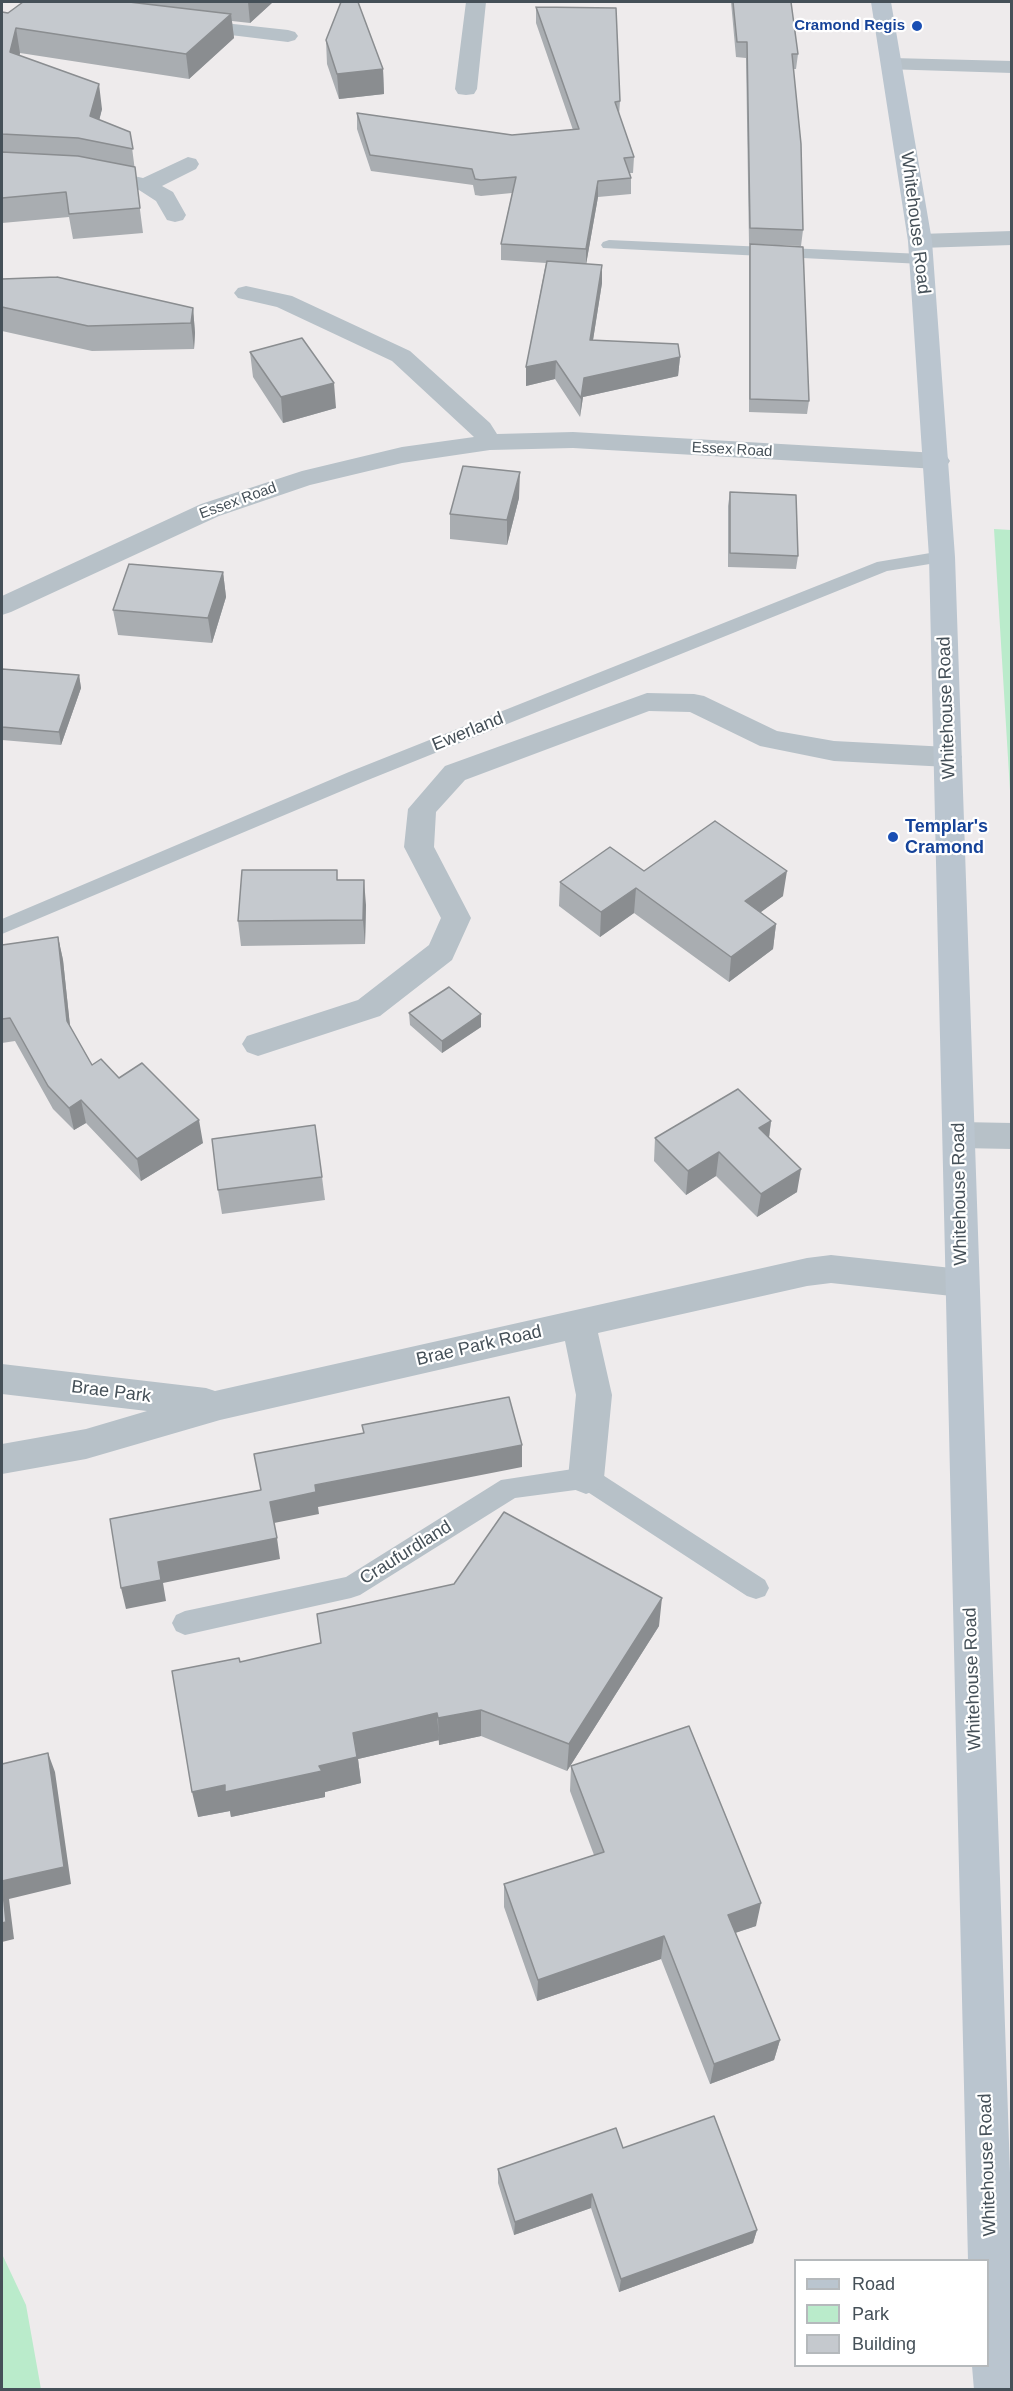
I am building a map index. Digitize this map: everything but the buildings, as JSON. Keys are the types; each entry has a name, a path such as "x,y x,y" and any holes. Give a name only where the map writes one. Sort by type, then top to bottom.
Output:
{"street":[{"path":"466,89 476,2"},
{"name":"Whitehouse Road","path":"881,2 921,250 942,557 960,1135 961,1283 993,2342 997,2390"},
{"path":"170,22 265,28 288,36"},
{"path":"892,64 1011,68"},
{"path":"146,185 188,164"},
{"path":"2,167 82,172 146,185 165,197 175,215"},
{"path":"921,250 1011,238"},
{"path":"246,293 284,301 401,356 481,428 490,442"},
{"name":"Essex Road","path":"2,606 210,510 281,486 402,455 490,442 573,440 937,461"},
{"path":"258,1044 369,1008 441,952 456,918 419,847 421,819 422,809 455,773 648,702 694,703 770,739 824,749 948,757"},
{"path":"960,1135 1011,1136"},
{"name":"Brae Park Road","path":"2,1459 86,1443 220,1405 807,1272 831,1269 961,1283"},
{"path":"579,1323 594,1395 586,1478"},
{"name":"Brae Park","path":"2,1379 220,1405"}],"lane":[{"path":"609,245 921,250"},
{"name":"Ewerland","path":"2,927 356,777 883,566 942,557"},
{"path":"586,1478 756,1588"},
{"name":"Craufurdland","path":"185,1623 351,1587 510,1488 586,1478"}],"green space":[{"path":"994,529 1011,530 1011,807"},
{"path":"2,2254 26,2305 41,2389 2,2389"}],"place":[{"name":"Cramond Regis","path":"917,26"},
{"name":"Templar's Cramond","path":"893,837"}]}
